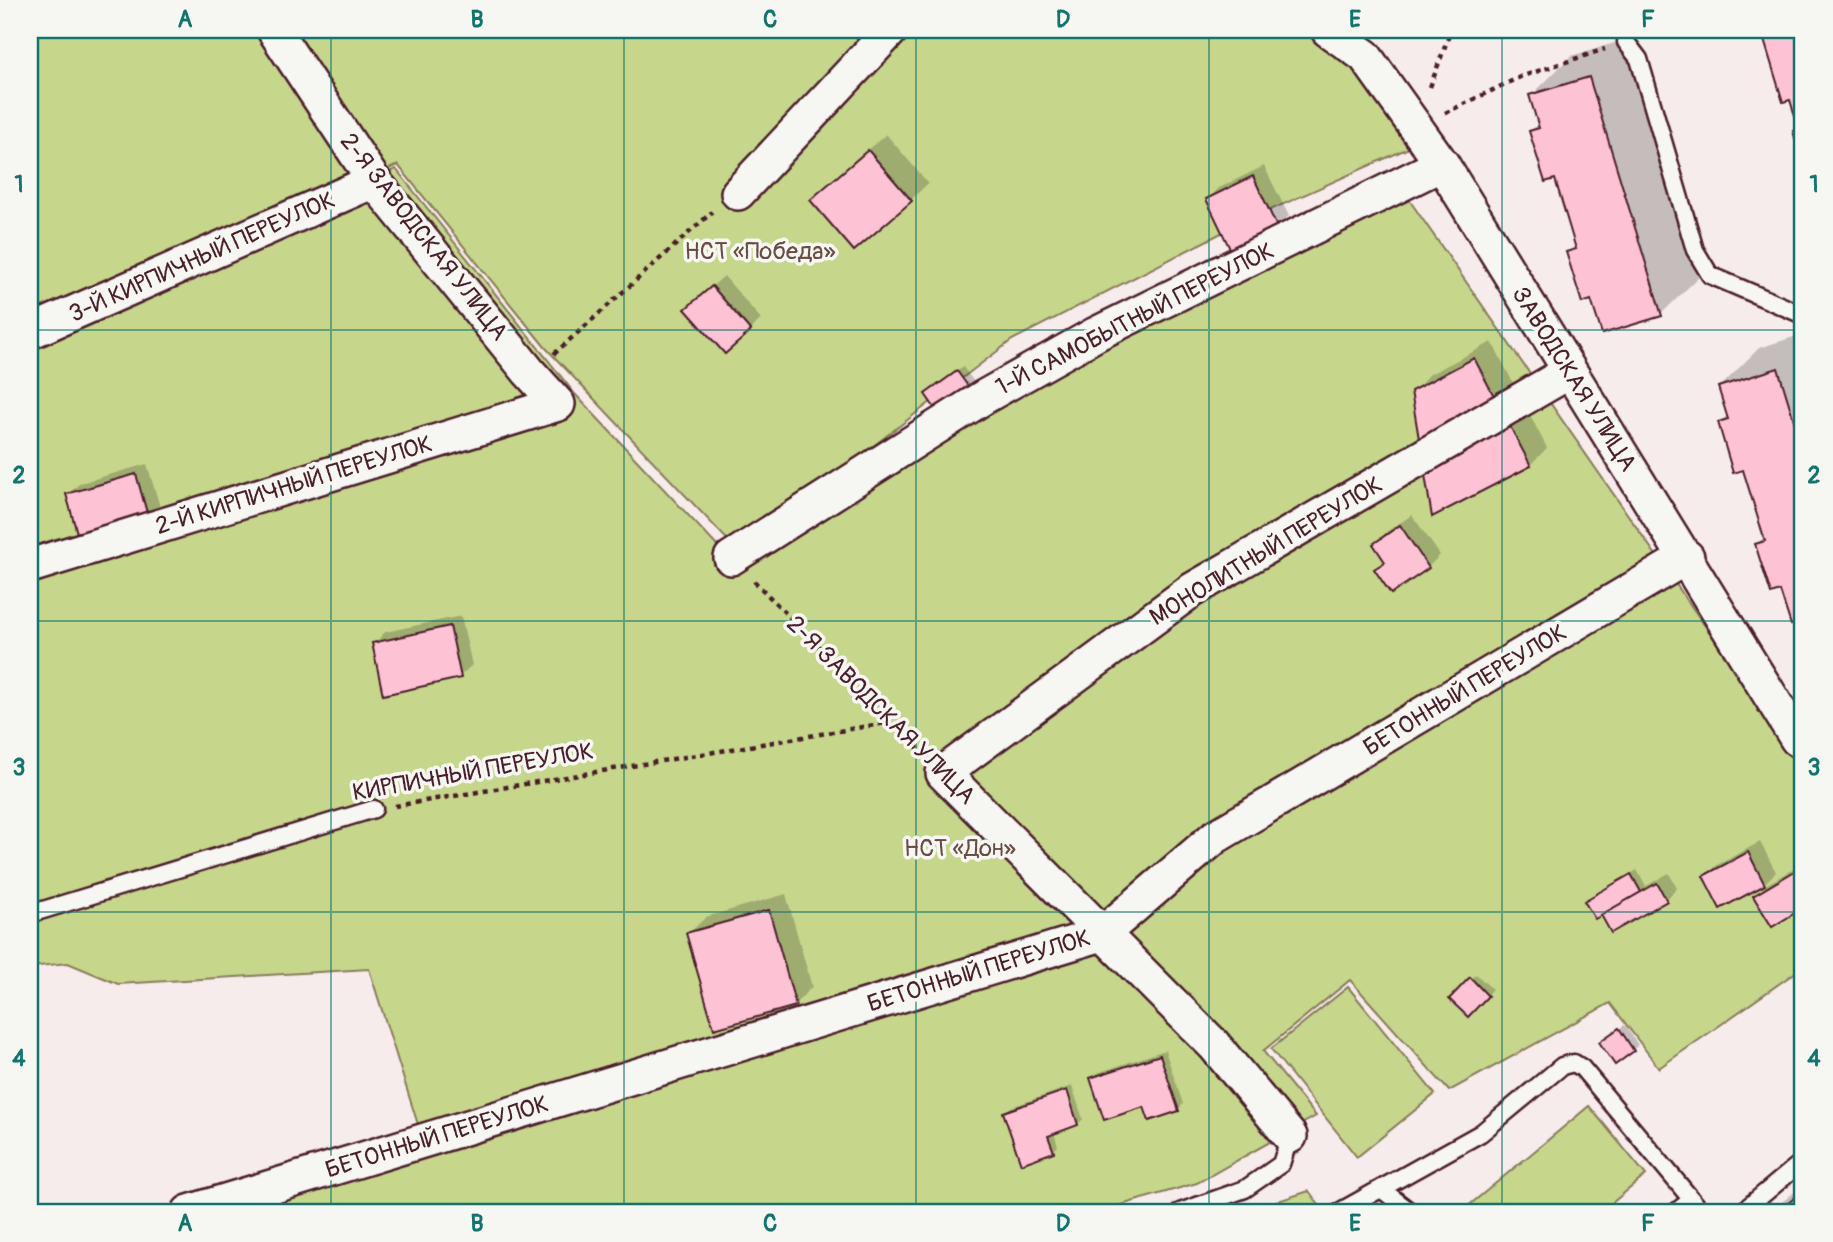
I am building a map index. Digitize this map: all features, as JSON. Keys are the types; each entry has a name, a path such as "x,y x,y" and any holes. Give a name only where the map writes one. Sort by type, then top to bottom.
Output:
{"street":[{"name":"2-Я ЗАВОДСКАЯ УЛИЦА","path":"274,30 374,181 558,404"},
{"path":"738,193 891,30"},
{"name":"ЗАВОДСКАЯ УЛИЦА","path":"1328,30 1365,56 1442,164 1797,739 1803,743"},
{"name":"1-Й САМОБЫТНЫЙ ПЕРЕУЛОК","path":"731,558 984,397 1096,334 1442,164"},
{"name":"3-Й КИРПИЧНЫЙ ПЕРЕУЛОК","path":"30,332 374,181"},
{"name":"МОНОЛИТНЫЙ ПЕРЕУЛОК","path":"954,764 1192,590 1569,372"},
{"name":"2-Й КИРПИЧНЫЙ ПЕРЕУЛОК","path":"30,566 558,404"},
{"name":"БЕТОННЫЙ ПЕРЕУЛОК","path":"189,1212 1102,934 1215,837 1687,557"},
{"name":"2-Я ЗАВОДСКАЯ УЛИЦА","path":"954,764 1102,934 1214,1045 1290,1136"}],"lane":[{"path":"1626,42 1639,59 1695,250 1710,275 1803,315"},
{"name":"КИРПИЧНЫЙ ПЕРЕУЛОК","path":"30,914 374,809"},
{"path":"1339,1212 1481,1133 1562,1066 1574,1063 1582,1068 1696,1206 1676,1212"},
{"path":"1180,1212 1245,1189 1281,1164 1290,1136"},
{"path":"1742,1212 1803,1161"},
{"path":"1381,1189 1411,1212"}],"path":[{"path":"1415,127 1451,30"},
{"path":"1415,127 1520,76 1626,42"},
{"path":"558,352 702,220"},
{"name":"2-Я ЗАВОДСКАЯ УЛИЦА","path":"731,558 892,722 954,764"},
{"name":"КИРПИЧНЫЙ ПЕРЕУЛОК","path":"374,809 892,722"}],"green space":[{"name":"НСТ «Победа»","path":"30,30 1313,30 1358,59 1413,146 1237,225 1012,340 737,550 545,347 398,165 30,323"},
{"name":"НСТ «Дон»","path":"396,169 575,394 731,561 1035,385 1403,191 1803,767 1803,967 1659,1068 1610,1003 1449,1091 1350,980 1263,1051 1316,1116 1197,1183 1097,1212 230,1212 426,1150 369,969 118,984 68,963 30,967 30,325"},
{"path":"1348,987 1435,1094 1357,1157 1271,1049"},
{"path":"1589,1106 1646,1175 1601,1212 1461,1212"},
{"path":"1309,1191 1322,1209 1314,1212 1244,1212"}],"building":[{"path":"1761,30 1803,30 1803,166 1793,131 1799,129 1790,100 1783,102"},
{"path":"1589,77 1662,316 1602,334 1591,300 1582,303 1566,252 1576,249 1555,179 1545,182 1529,131 1539,128 1529,95"},
{"path":"868,150 912,201 854,251 810,200"},
{"path":"1253,176 1278,229 1231,251 1206,199"},
{"path":"712,286 751,331 725,354 685,309"},
{"path":"1474,358 1531,466 1432,517 1411,391"},
{"path":"1778,368 1803,450 1803,622 1791,625 1780,591 1771,594 1755,544 1765,541 1743,470 1733,473 1718,422 1728,419 1718,387"},
{"path":"957,371 973,393 941,417 925,394"},
{"path":"136,474 149,520 79,540 66,494"},
{"path":"1400,525 1429,568 1391,594 1374,569 1385,562 1373,544"},
{"path":"450,626 461,678 383,695 372,643"},
{"path":"1748,852 1765,885 1720,909 1703,876"},
{"path":"1803,866 1803,908 1772,927 1753,896"},
{"path":"1631,874 1641,892 1595,919 1584,901"},
{"path":"1657,883 1667,901 1611,933 1601,915"},
{"path":"769,910 796,1006 714,1029 686,933"},
{"path":"1470,977 1488,996 1468,1017 1449,999"},
{"path":"1619,1028 1634,1051 1615,1065 1599,1042"},
{"path":"1160,1055 1179,1111 1149,1121 1144,1107 1104,1120 1090,1078"},
{"path":"1067,1090 1078,1125 1048,1136 1054,1152 1021,1164 1003,1112"},
{"path":"1803,1191 1803,1212 1777,1212"}]}
